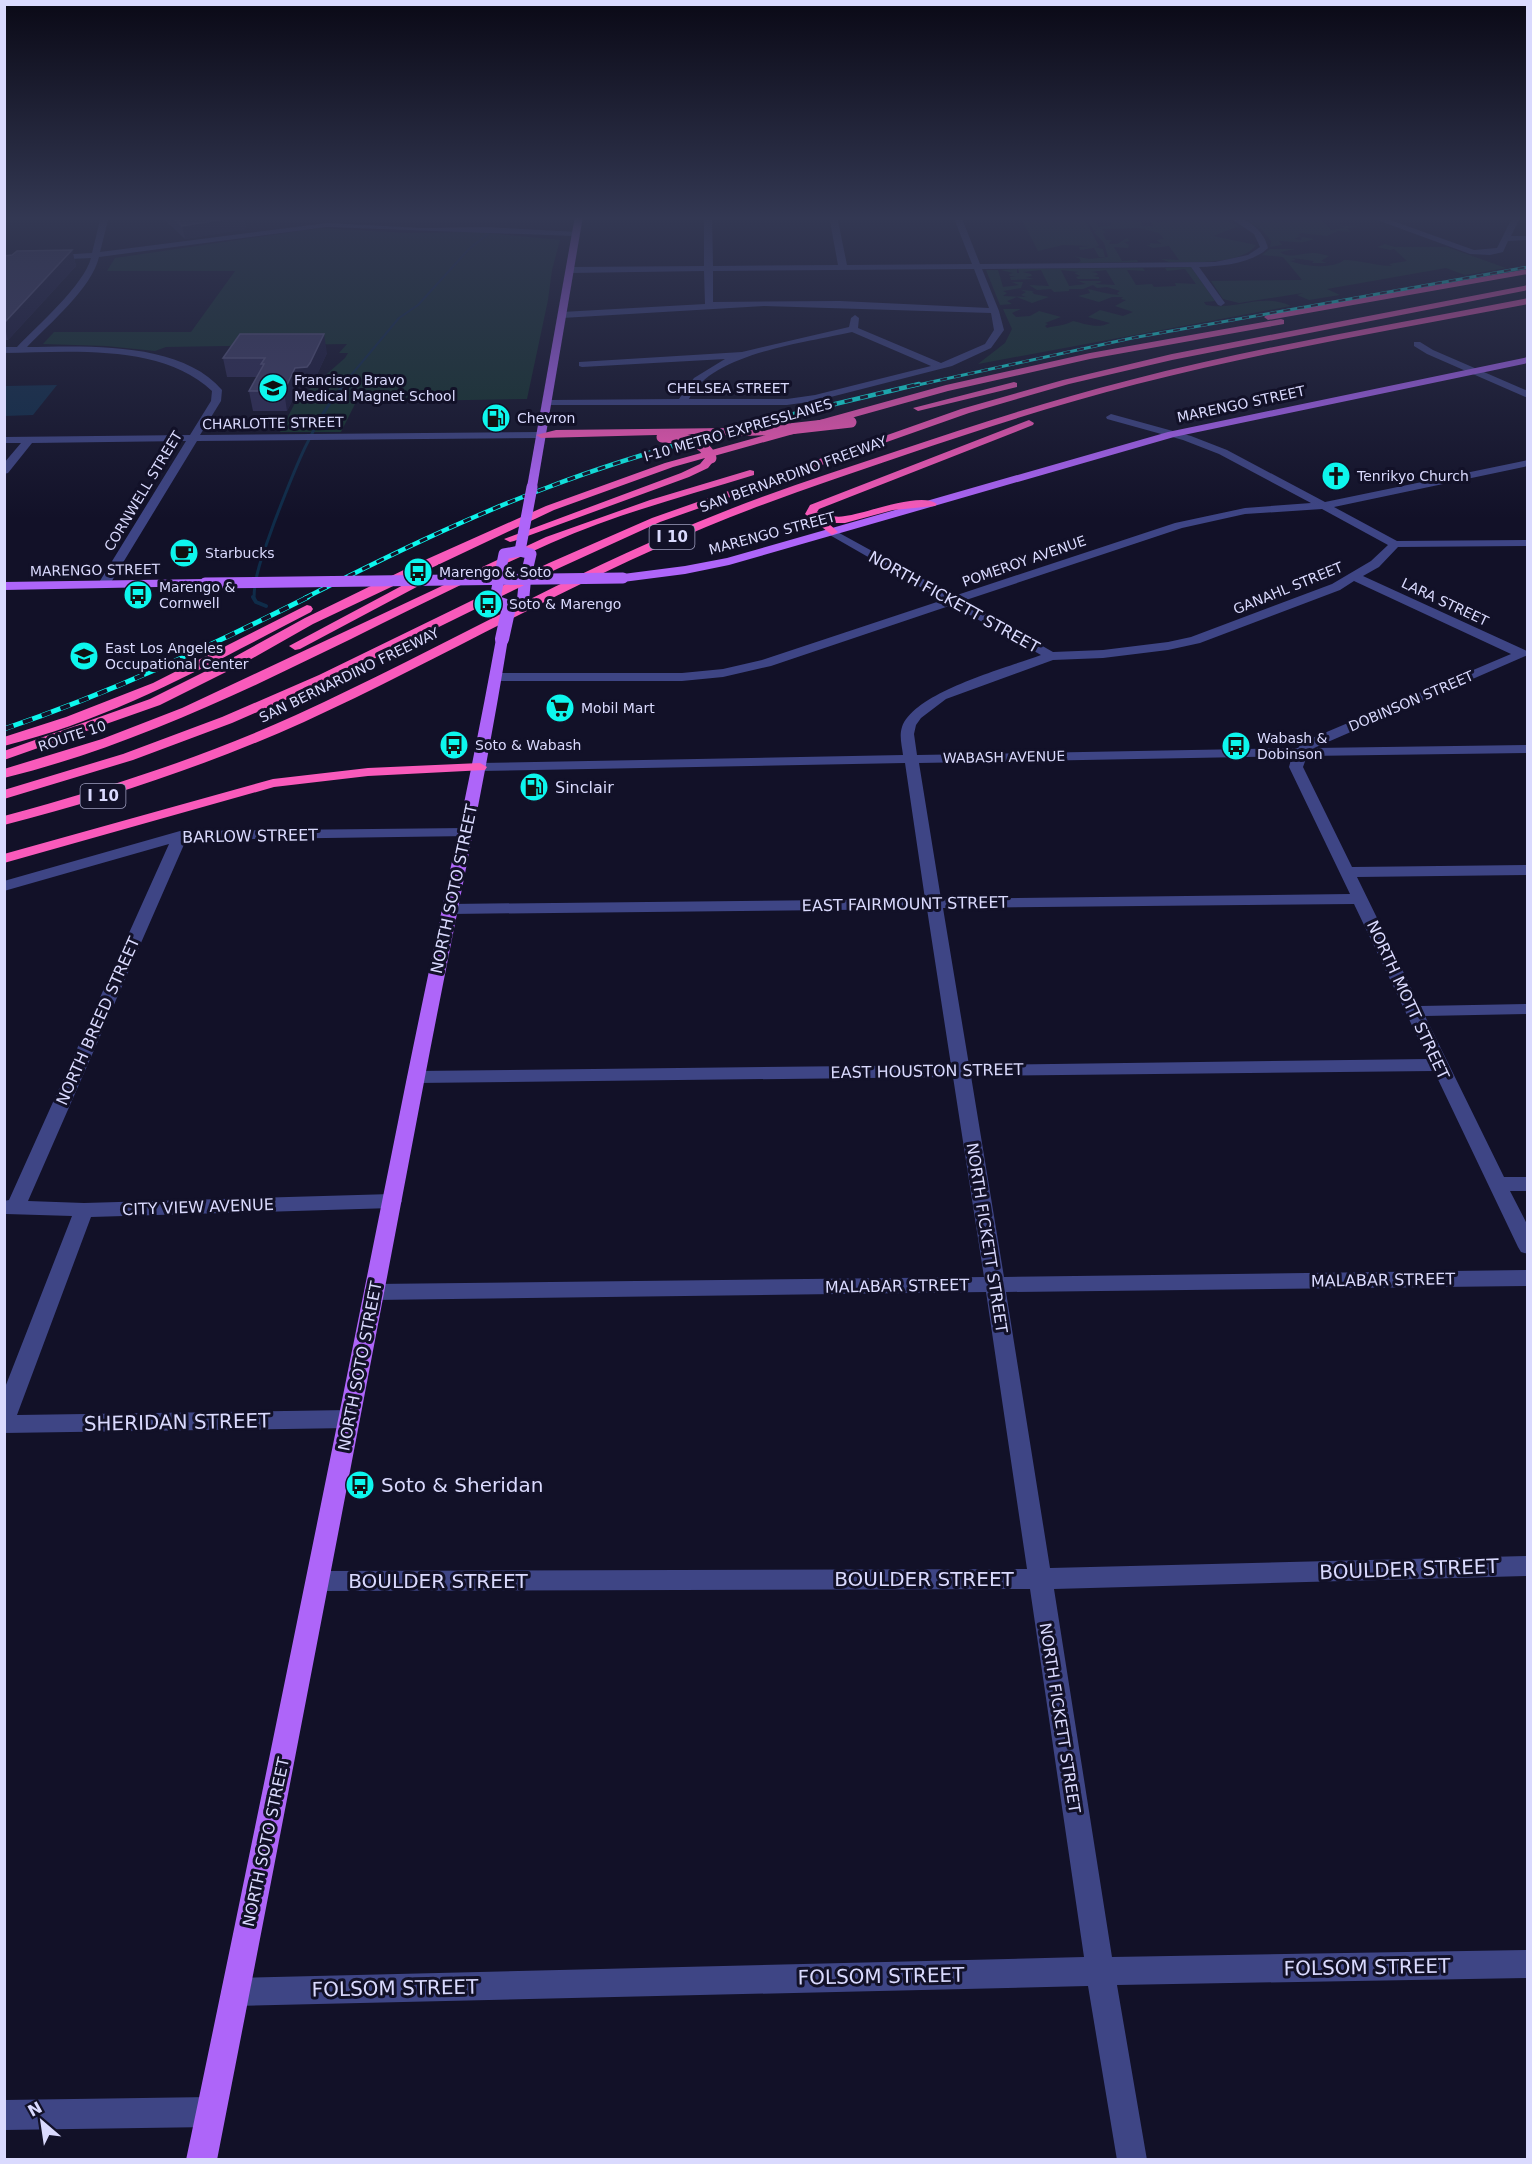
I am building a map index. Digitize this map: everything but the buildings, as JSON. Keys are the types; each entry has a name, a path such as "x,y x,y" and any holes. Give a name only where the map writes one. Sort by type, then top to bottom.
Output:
{"highway":[{"name":"I-10 METRO EXPRESSLANES","path":"334,595 400,564 601,479 694,448 936,383 1083,351 1272,317"},
{"name":"I-10 METRO EXPRESSLANES","path":"4,756 155,702 241,659 309,621 420,567 550,508 669,465 890,402 1018,371 1304,317"},
{"name":"SAN BERNARDINO FREEWAY","path":"4,795 128,757 227,720 324,678 563,561 656,520 965,411 1066,382 1254,339 1370,317"},
{"name":"SAN BERNARDINO FREEWAY","path":"4,821 99,794 200,759 334,702 590,575 701,524 965,431 1080,396 1167,374 1448,317"},
{"path":"541,435 789,429 851,422 1093,368 1254,339"},
{"path":"812,510 819,504 995,436 1167,374"},
{"name":"I 10","path":"149,726 221,696 417,600 550,539 654,502 916,420 965,411"},
{"path":"149,726 466,557 551,523 685,475 704,466 711,458 708,450 698,443 662,437 557,438 541,435"},
{"path":"812,510 823,518 844,520 894,507 931,504"},
{"path":"812,510 813,517 832,532"},
{"path":"4,742 71,720 158,686 317,604"},
{"name":"ROUTE 10","path":"4,774 67,756 149,726"},
{"name":"I 10","path":"4,830 200,759"},
{"path":"4,859 273,783 368,772 480,767"}],"main road":[{"name":"NORTH SOTO STREET","path":"201,2160 320,1581 349,1419 416,1077 480,767 502,639 509,607 523,601 531,554 520,551 562,317"},
{"name":"MARENGO STREET","path":"4,586 525,580 622,578 664,573 729,561 1172,434 1527,360"},
{"path":"509,607 495,602 504,554 520,551"}],"street":[{"path":"4,350 19,350 50,317"},
{"path":"853,329 856,322 855,317"},
{"name":"CHELSEA STREET","path":"548,402 802,401 964,358 988,346 999,330 996,317"},
{"path":"683,401 692,383 719,364 742,355 853,329 940,366"},
{"path":"1418,344 1527,395"},
{"name":"CORNWELL STREET","path":"19,350 102,351 135,354 176,364 210,381 217,390 216,401 104,584"},
{"path":"582,364 742,355"},
{"path":"1111,417 1172,434 1223,452 1395,544 1527,543"},
{"name":"CHARLOTTE STREET","path":"4,440 541,435"},
{"path":"4,471 29,440"},
{"name":"POMEROY AVENUE","path":"496,677 682,677 723,673 766,663 1179,525 1245,511 1322,506 1527,463"},
{"name":"NORTH FICKETT STREET","path":"832,532 1052,657"},
{"name":"GANAHL STREET","path":"1052,657 1103,654 1168,646 1195,640 1336,587 1375,564 1395,544"},
{"name":"LARA STREET","path":"1355,577 1522,654"},
{"name":"DOBINSON STREET","path":"1302,752 1308,745 1522,654"},
{"name":"NORTH FICKETT STREET","path":"1052,657 941,696 925,707 909,724 907,734 995,1284 1100,1971 1132,2160"},
{"name":"WABASH AVENUE","path":"480,767 911,758 1527,750"},
{"name":"NORTH MOTT STREET","path":"1302,752 1296,767 1527,1247"},
{"name":"BARLOW STREET","path":"4,886 180,836 466,833"},
{"name":"NORTH BREED STREET","path":"10,1207 180,836"},
{"path":"1348,872 1527,870"},
{"name":"EAST FAIRMOUNT STREET","path":"450,909 1360,899"},
{"path":"1413,1011 1527,1009"},
{"name":"EAST HOUSTON STREET","path":"416,1077 1438,1065"},
{"path":"1497,1184 1527,1184"},
{"name":"CITY VIEW AVENUE","path":"10,1207 84,1210 392,1201"},
{"path":"4,1420 84,1210"},
{"name":"MALABAR STREET","path":"374,1292 543,1292 1527,1278"},
{"name":"SHERIDAN STREET","path":"4,1424 349,1419"},
{"name":"BOULDER STREET","path":"320,1581 1039,1579 1527,1566"},
{"name":"FOLSOM STREET","path":"235,1992 1100,1971 1527,1964"},
{"path":"4,2115 211,2112"}],"green space":[{"path":"202,317 544,317 527,399 356,402 341,432 280,432 296,401 345,358 348,353 339,353 347,344 166,347 155,351 106,346 43,344 54,332 191,332"},
{"path":"1007,317 1061,317 1045,323 1048,324 1045,326 1047,328 1073,321 1096,326 1110,323 1088,317 1232,317 978,364 1005,343 1012,329"}],"water":[{"path":"57,385 33,415 5,416 5,386"}],"waterway":[{"path":"342,386 400,317"},
{"path":"254,598 261,560 295,469 312,433 344,384"},
{"path":"253,597 256,602 266,606"}],"railway":[{"path":"913,386 1132,338 1249,317"},
{"path":"305,598 454,526 515,500 591,472 731,430 919,384"},
{"path":"4,729 159,668 308,597"}],"place":[{"name":"Francisco Bravo Medical Magnet School","path":"273,388"},
{"name":"Chevron","path":"496,418"},
{"name":"Tenrikyo Church","path":"1336,476"},
{"name":"Starbucks","path":"184,553"},
{"name":"Marengo & Soto","path":"418,572"},
{"name":"Marengo & Cornwell","path":"138,595"},
{"name":"Soto & Marengo","path":"488,604"},
{"name":"East Los Angeles Occupational Center","path":"84,656"},
{"name":"Mobil Mart","path":"560,708"},
{"name":"Soto & Wabash","path":"454,745"},
{"name":"Wabash & Dobinson","path":"1236,746"},
{"name":"Sinclair","path":"534,787"},
{"name":"Soto & Sheridan","path":"360,1485"}]}
